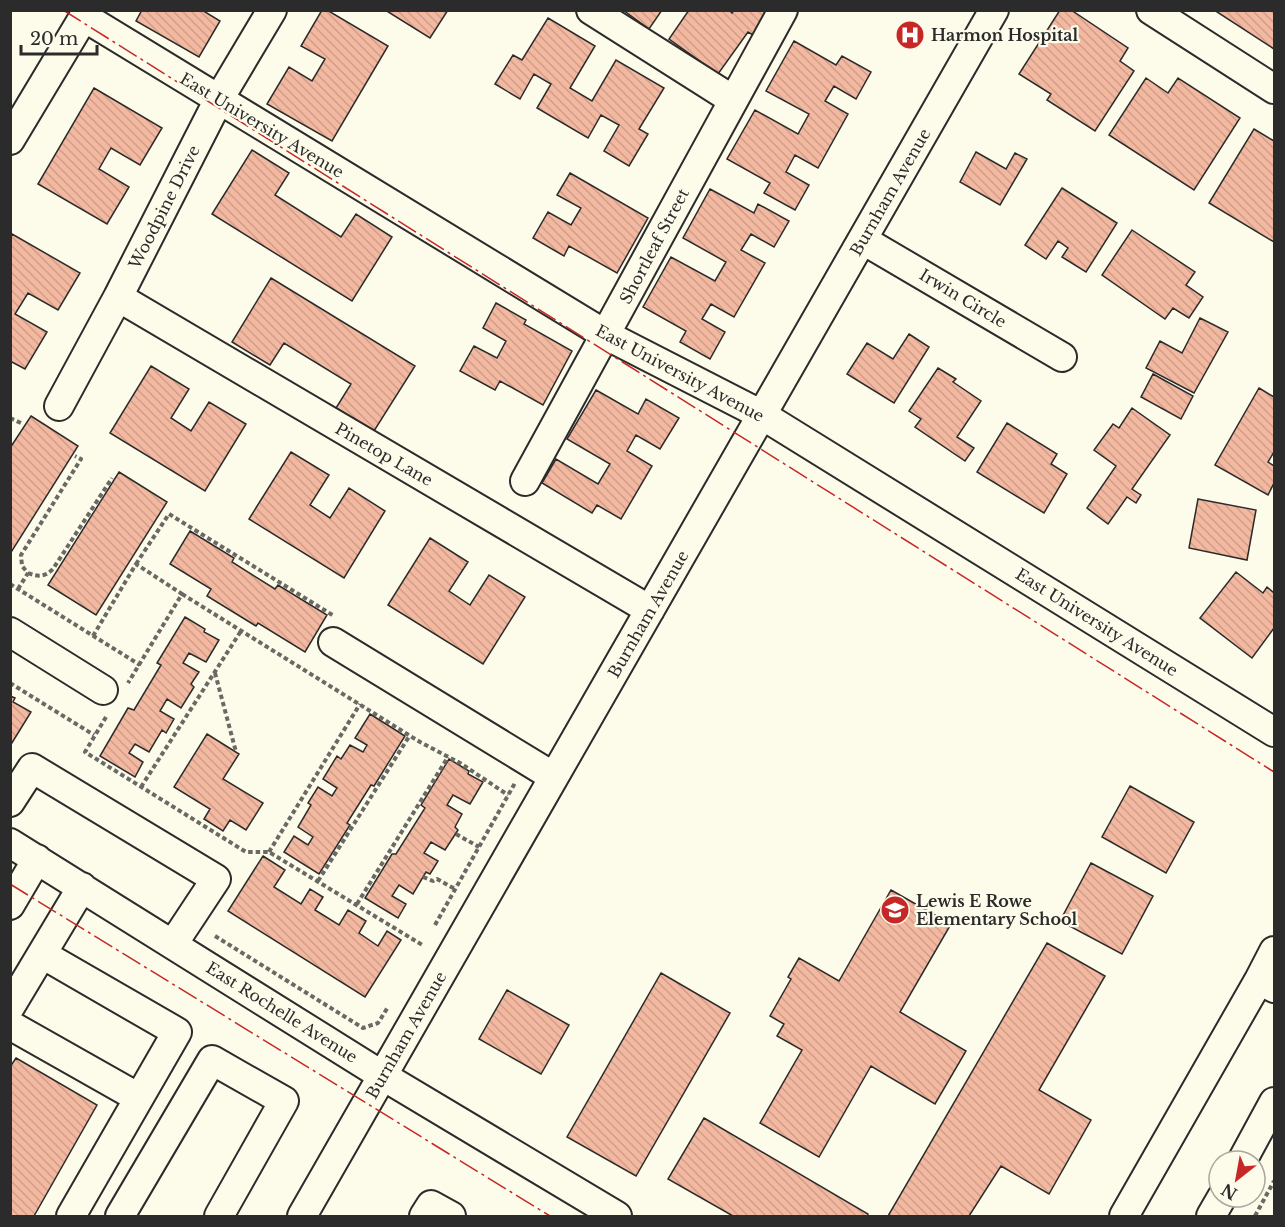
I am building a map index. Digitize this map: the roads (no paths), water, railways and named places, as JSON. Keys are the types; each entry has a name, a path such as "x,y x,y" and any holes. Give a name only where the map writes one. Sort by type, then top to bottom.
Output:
{"street":[{"name":"Woodpine Drive","path":"59,406 118,297 219,99 272,10"},
{"path":"591,10 733,100"},
{"name":"Shortleaf Street","path":"525,481 783,10"},
{"name":"Burnham Avenue","path":"302,1216 994,10"},
{"path":"1151,10 1275,89"},
{"name":"East University Avenue","path":"86,14 219,99 606,335 762,415 1275,732"},
{"path":"10,140 86,14"},
{"name":"Irwin Circle","path":"863,240 1062,357"},
{"name":"Pinetop Lane","path":"118,297 650,610"},
{"path":"10,632 112,697"},
{"path":"333,642 554,777"},
{"path":"10,802 32,768 216,879 173,944"},
{"name":"East Rochelle Avenue","path":"10,843 383,1076 617,1216"},
{"path":"10,905 37,859"},
{"path":"10,1007 82,887"},
{"path":"1124,1216 1267,984 1275,951"},
{"path":"42,954 177,1032 71,1216"},
{"path":"10,1025 139,1098"},
{"path":"120,1216 212,1060 284,1101 219,1216"},
{"path":"1249,1149 1275,1102"},
{"path":"424,1216 431,1205 451,1216"}],"place":[{"name":"Harmon Hospital","path":"910,35"},
{"name":"Lewis E Rowe Elementary School","path":"895,910"}]}
